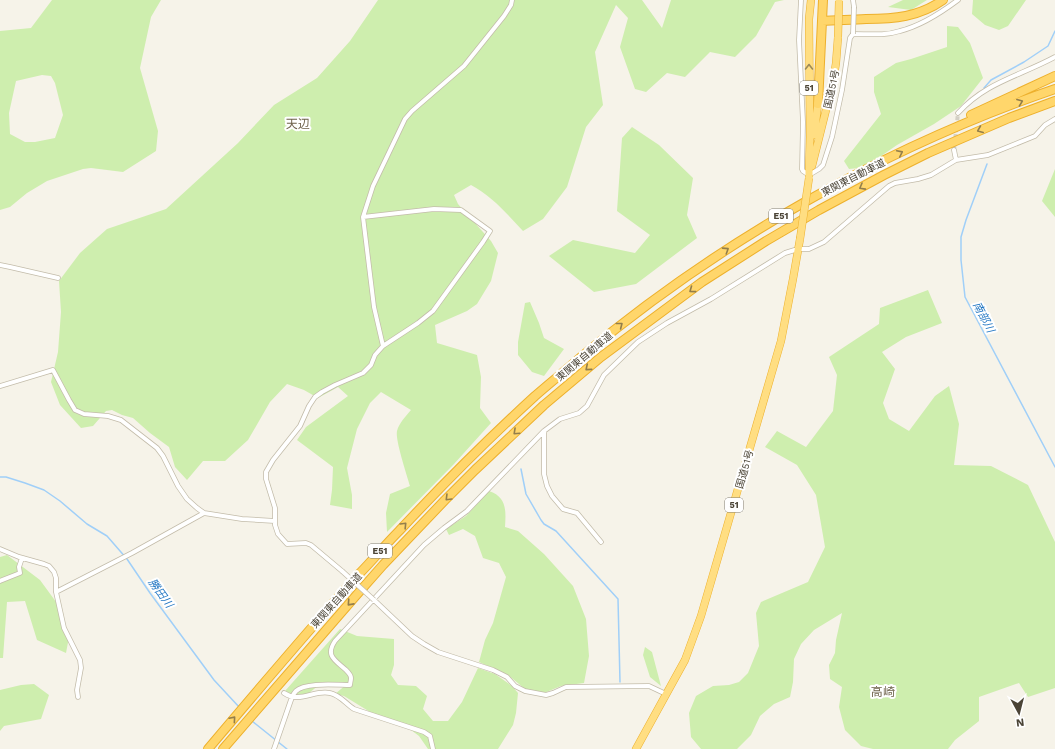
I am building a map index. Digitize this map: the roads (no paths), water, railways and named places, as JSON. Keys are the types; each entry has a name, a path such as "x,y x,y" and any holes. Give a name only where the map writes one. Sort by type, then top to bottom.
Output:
{"highway":[{"name":"国道51号","path":"809,176 809,19 811,0"},
{"path":"819,134 818,104 822,0"},
{"name":"国道51号","path":"636,749 685,660 706,600 781,341 800,239 809,176 833,82 838,37 839,0"},
{"path":"822,21 886,19 910,16 943,0"},
{"path":"942,134 951,126 968,117 1055,76"},
{"name":"東関東自動車道","path":"208,749 285,658 397,532 536,395 652,301 754,232 838,184 942,134 1004,108 1055,89"},
{"name":"東関東自動車道","path":"223,749 383,565 445,500 544,405 601,357 702,282 819,210 884,174 928,153 1009,118 1055,101"},
{"path":"809,155 812,147 818,104"}],"street":[{"path":"383,346 374,307 362,217 373,186 405,119 412,111 464,66 504,16 511,5 512,0"},
{"path":"801,0 799,40 803,122 802,169 809,176 823,165 832,137 842,90 850,38 853,34 853,0"},
{"path":"853,34 886,34 900,32 932,17 958,0"},
{"path":"958,113 965,105 993,85 1055,57"},
{"path":"274,749 292,697 296,691 302,687 312,685 350,685 351,678 349,673 332,657 330,652 335,641 424,545 467,511 544,431 560,419 579,413 587,406 604,375 638,342 667,323 711,299 785,253 798,249 809,249 824,242 895,183 931,175 956,160 988,155 1035,136 1044,125 1055,119"},
{"path":"954,150 956,160"},
{"path":"362,217 434,209 460,210 490,231 433,311 418,323 383,346 375,355 371,365 363,373 329,388 315,397 300,426 273,460 266,472 266,479 274,508 275,525 278,534 287,544 306,543 311,545 342,571 412,636 424,644 438,652 493,670 507,677 515,686 525,692 546,695 566,687 649,686 667,694"},
{"path":"0,265 58,278"},
{"path":"0,386 53,370 76,410 84,414 108,416 121,420 157,448 163,456 178,486 187,498 204,513 251,520 275,521"},
{"path":"544,431 544,474 547,486 552,496 563,508 577,513 601,542"},
{"path":"56,592 126,556 204,513"},
{"path":"0,549 22,558 49,566 54,572 56,578 56,592 64,628 80,660 77,690 78,697"},
{"path":"0,580 20,573 19,567 22,558"},
{"path":"284,693 296,698 325,692 332,693 354,709 424,732 430,736 433,749"}],"waterway":[{"name":"南部川","path":"984,88 991,80 1024,62 1048,46 1055,31"},
{"name":"南部川","path":"987,164 961,237 961,260 965,297 1055,467"},
{"path":"521,469 526,494 541,520 544,524 556,531 618,599 620,682"},
{"name":"勝田川","path":"0,477 6,477 44,490 60,501 87,524 107,536 127,559 214,680 240,708"},
{"name":"勝田川","path":"252,721 287,749"}],"tunnel":[{"path":"954,150 958,113"}],"district":[{"name":"天辺","path":"298,124"},
{"name":"高崎","path":"883,692"}]}
